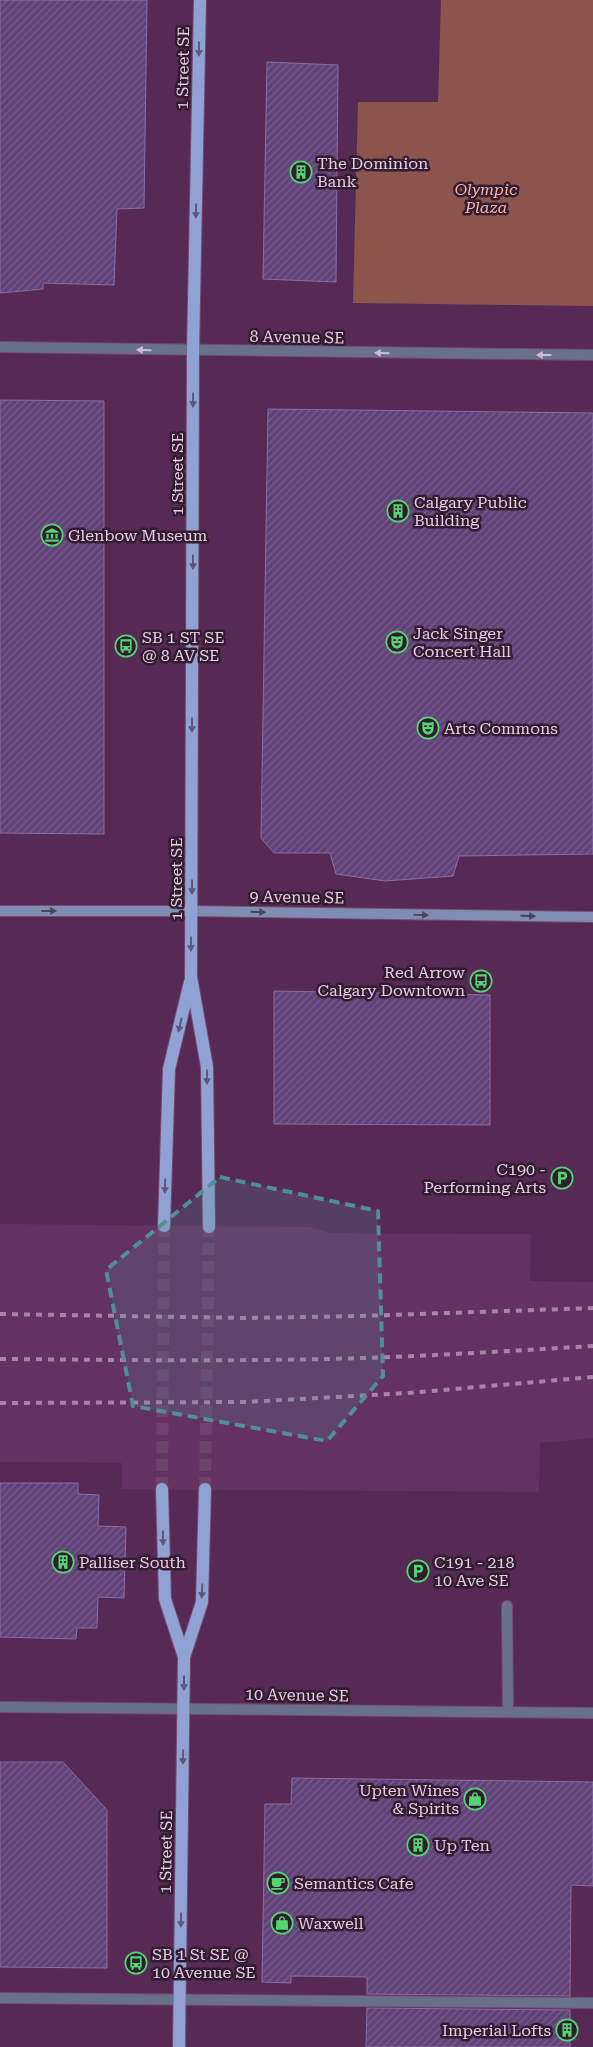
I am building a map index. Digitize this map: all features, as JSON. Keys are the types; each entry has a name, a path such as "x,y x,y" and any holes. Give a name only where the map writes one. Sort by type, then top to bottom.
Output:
{"main road":[{"name":"1 Street SE","path":"200,0 193,351 191,977 207,1067 209,1226"},
{"name":"9 Avenue SE","path":"0,911 192,911 593,917"},
{"name":"1 Street SE","path":"164,1226 169,1070 191,977"},
{"name":"1 Street SE","path":"162,1489 165,1599 184,1657"},
{"name":"1 Street SE","path":"180,2047 184,1657 202,1602 205,1489"}],"street":[{"name":"8 Avenue SE","path":"0,347 593,356"},
{"path":"507,1606 508,1712"},
{"name":"10 Avenue SE","path":"0,1707 593,1713"},
{"path":"0,1998 593,2003"}],"highlighted area":[{"path":"220,1177 378,1211 383,1376 327,1441 133,1406 106,1270"}],"shaded area":[{"path":"0,1224 309,1227 331,1233 531,1234 530,1281 593,1282 593,1438 540,1443 539,1492 122,1489 122,1463 0,1462"}],"green space":[{"name":"Olympic Plaza","path":"441,0 593,0 593,306 353,303 358,102 438,102"}],"building":[{"path":"0,0 147,0 144,208 117,209 114,285 43,283 43,289 0,293"},
{"name":"The Dominion Bank","path":"267,62 338,65 336,282 263,279"},
{"name":"Glenbow Museum","path":"0,400 104,401 104,834 0,833"},
{"name":"Arts Commons","path":"268,409 593,413 593,854 459,856 453,876 385,881 336,874 330,853 274,853 261,838"},
{"path":"274,991 490,995 490,1125 274,1124"},
{"name":"Palliser South","path":"0,1483 78,1483 78,1494 99,1495 98,1526 126,1527 124,1598 98,1597 97,1628 77,1628 76,1639 0,1637"},
{"path":"0,1762 63,1762 107,1810 107,1968 0,1967"},
{"name":"Up Ten","path":"292,1778 593,1782 593,1886 571,1885 570,1996 367,1994 367,1977 291,1976 291,1983 262,1982 265,1804 291,1804"},
{"path":"367,2008 570,2010 570,2047 366,2047"}],"tunnel":[{"path":"162,1489 164,1226"},
{"path":"205,1489 209,1227"}],"railway":[{"path":"0,1314 247,1318 593,1308"},
{"path":"0,1359 344,1359 593,1346"},
{"path":"0,1403 246,1402 408,1393 593,1377"}],"place":[{"name":"The Dominion Bank","path":"301,172"},
{"name":"Calgary Public Building","path":"398,511"},
{"name":"Glenbow Museum","path":"52,535"},
{"name":"Jack Singer Concert Hall","path":"397,642"},
{"name":"SB 1 ST SE @ 8 AV SE","path":"126,646"},
{"name":"Arts Commons","path":"428,728"},
{"name":"Red Arrow Calgary Downtown","path":"481,981"},
{"name":"C190 - Performing Arts","path":"562,1178"},
{"name":"Palliser South","path":"63,1562"},
{"name":"C191 - 218 10 Ave SE","path":"418,1571"},
{"name":"Upten Wines & Spirits","path":"475,1799"},
{"name":"Up Ten","path":"418,1845"},
{"name":"Semantics Cafe","path":"278,1883"},
{"name":"Waxwell","path":"282,1923"},
{"name":"SB 1 St SE @ 10 Avenue SE","path":"136,1963"},
{"name":"Imperial Lofts","path":"567,2030"}]}
